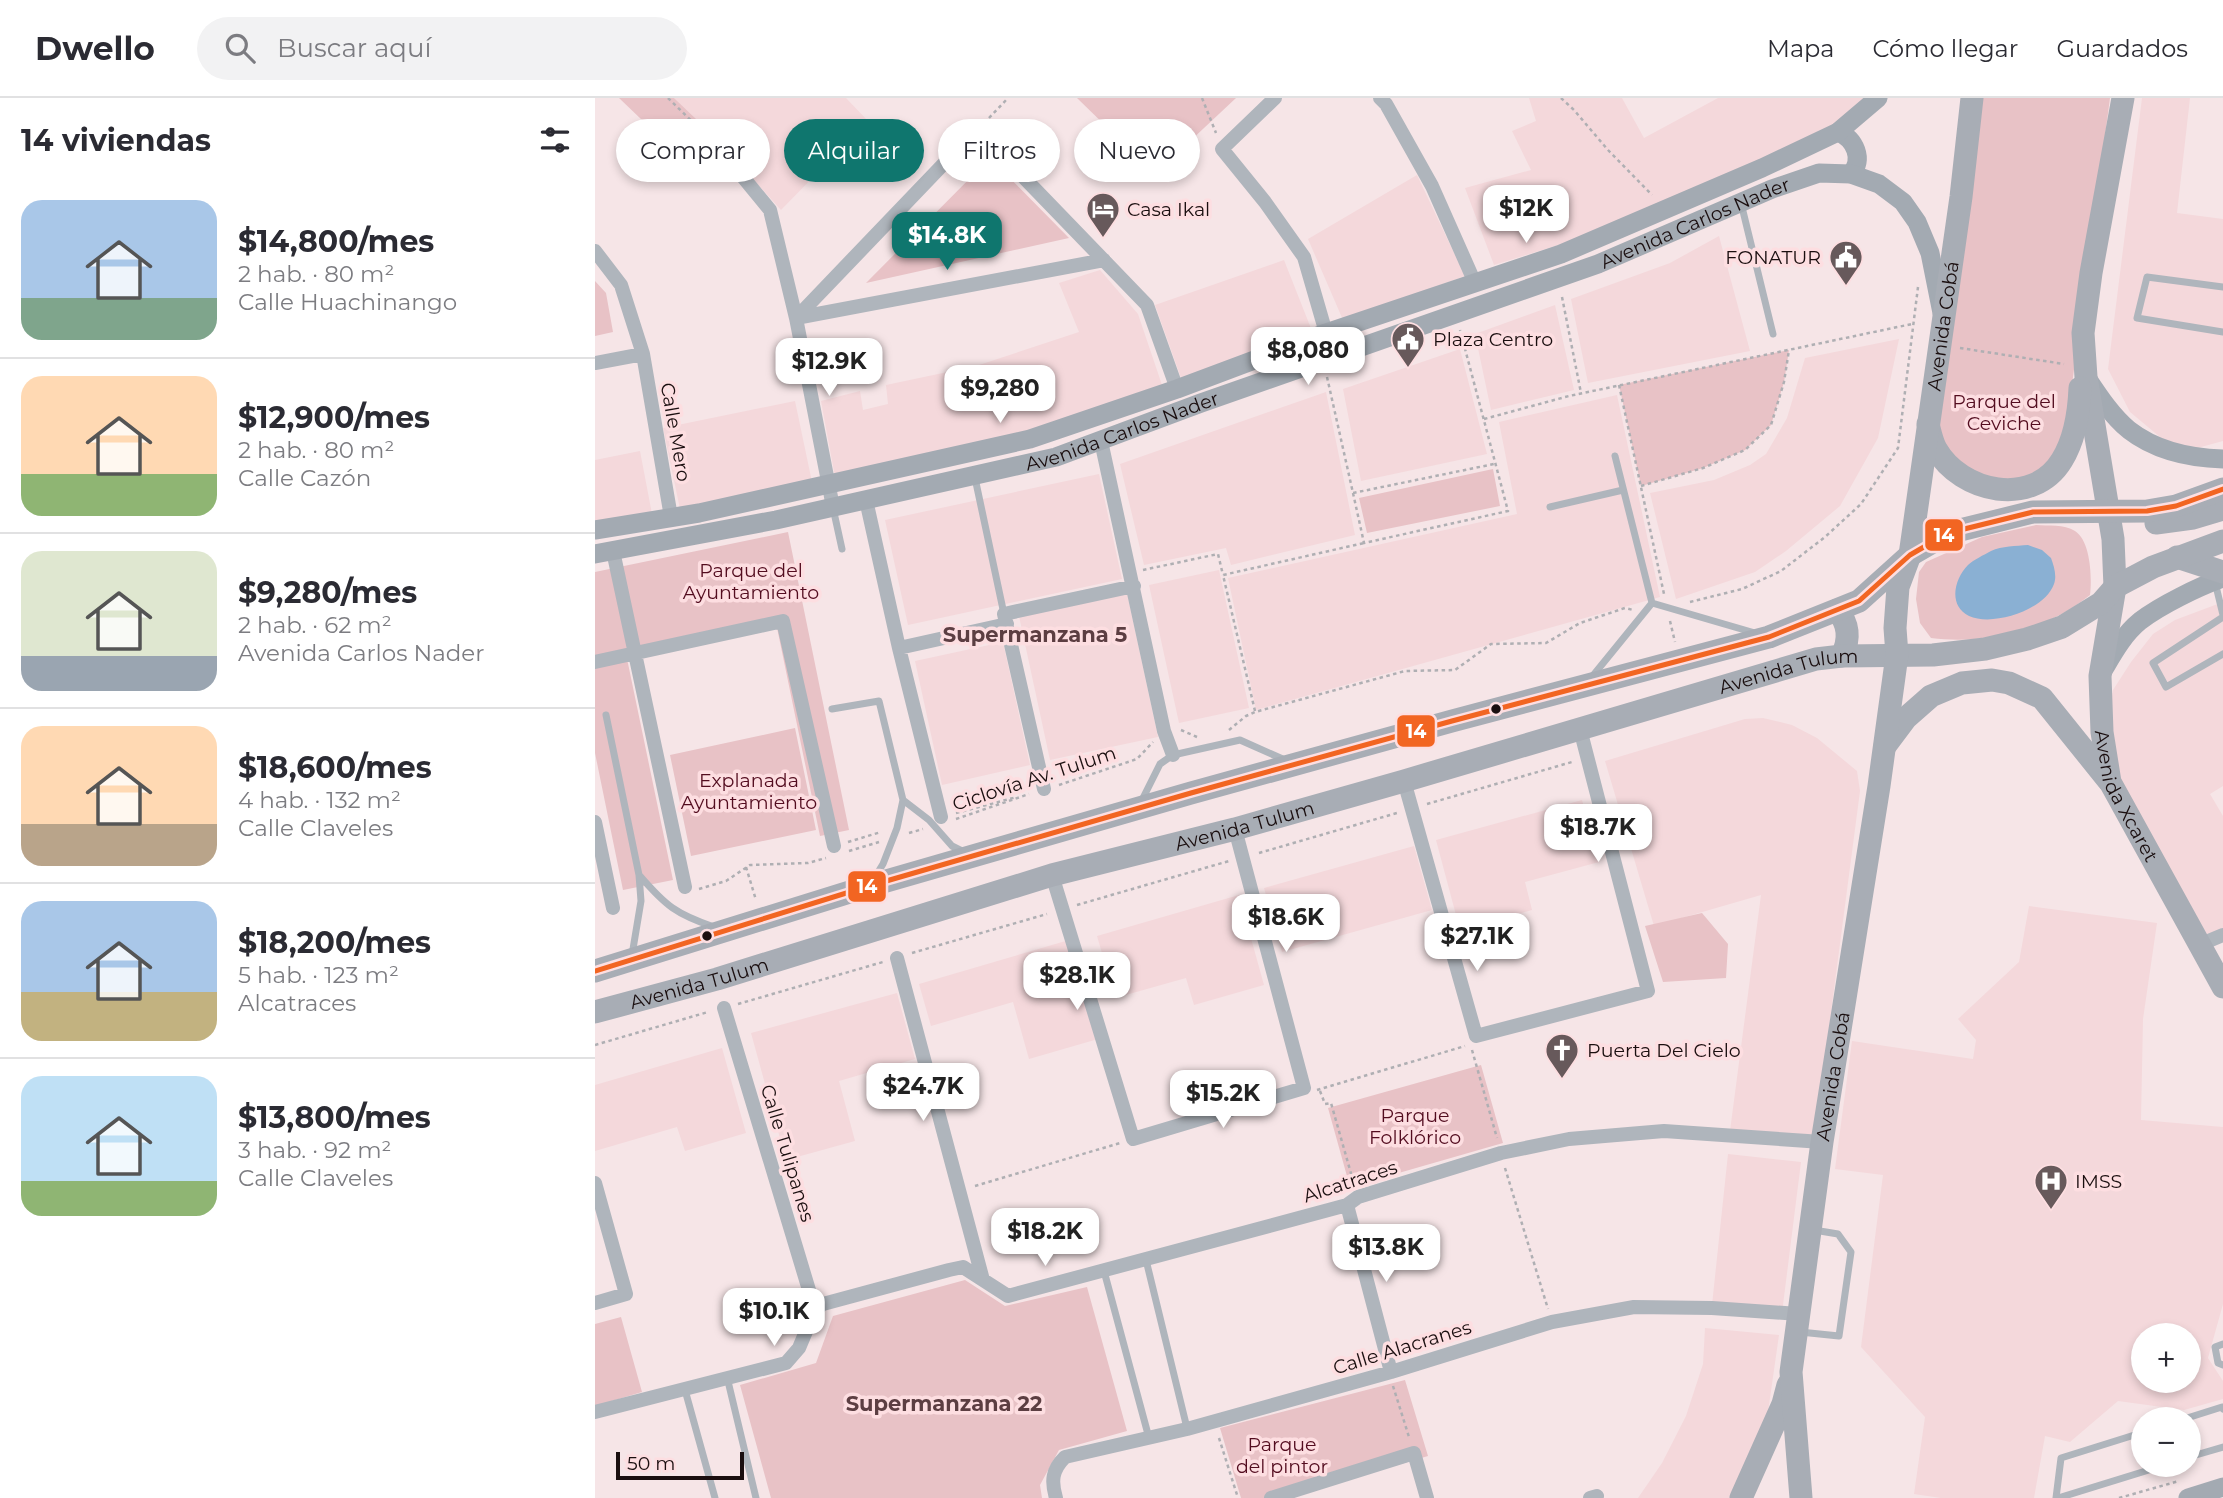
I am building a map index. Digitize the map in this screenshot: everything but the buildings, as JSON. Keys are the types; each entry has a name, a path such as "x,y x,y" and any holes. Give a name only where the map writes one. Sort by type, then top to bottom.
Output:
{"main road":[{"name":"Avenida Cobá","path":"1801,1498 1791,1372 1822,1142 1897,655 1895,628 1898,587 1910,555 1961,197 1972,98"},
{"path":"1927,421 1935,449 1954,470 1976,484 2001,489 2028,488 2045,479 2061,461 2079,414 2084,372 2083,333 2091,273 2123,98"},
{"path":"2084,372 2109,511 2133,520 2153,523 2193,518 2223,509"},
{"name":"Avenida Tulum","path":"595,971 869,886 1295,764 1769,637 1859,601 1910,555 1948,533 2033,512 2147,511 2176,506 2223,489"},
{"name":"Avenida Xcaret","path":"2109,511 2115,587 2100,676 2102,732 2110,782 2223,987"},
{"path":"2115,587 2153,567 2223,541"},
{"path":"2177,557 2220,577"},
{"name":"Avenida Tulum","path":"595,1012 717,979 1052,875 1235,829 1816,659 1842,656 1933,655 1985,649 2027,639 2062,627 2101,603 2115,587"},
{"path":"1837,610 1848,631 1842,656"},
{"path":"1884,748 1906,718 1931,696 1962,683 1993,680 2010,683 2042,698 2110,782"},
{"path":"1741,1498 1783,1404 1791,1372"}],"street":[{"path":"1275,98 1222,149 1265,202 1304,257 1326,333 1328,358"},
{"path":"1380,98 1386,104 1432,186 1475,283"},
{"name":"Avenida Carlos Nader","path":"595,530 748,502 1030,439 1177,389 1326,333 1561,254 1838,132 1878,98"},
{"path":"1838,132 1850,140 1857,153 1856,166 1851,174"},
{"path":"796,318 938,170"},
{"name":"Avenida Carlos Nader","path":"604,553 866,500 1056,457 1598,264 1772,189 1819,173 1851,174 1879,184 1903,202 1917,222 1930,253 1943,319"},
{"path":"747,182 770,210 796,318 833,507"},
{"path":"1028,182 1147,305 1177,389"},
{"name":"Calle Mero","path":"595,251 621,285 643,354 671,517"},
{"path":"796,318 1104,260"},
{"path":"595,363 643,354"},
{"path":"2084,372 2104,402 2129,430 2160,447 2192,458 2223,459"},
{"path":"1101,441 1165,734 1174,755"},
{"path":"866,500 938,821"},
{"path":"748,502 752,524"},
{"path":"604,553 633,654 692,888"},
{"path":"2100,676 2117,646 2140,621 2201,585 2220,577"},
{"path":"899,648 1006,619 1132,580"},
{"path":"1006,619 1044,789"},
{"path":"595,662 783,621 837,851"},
{"path":"1404,781 1476,1036 1648,991 1580,729"},
{"path":"595,822 613,908"},
{"path":"1052,875 1133,1139 1304,1088 1235,829"},
{"path":"2199,944 2223,934"},
{"path":"897,958 983,1280"},
{"name":"Calle Tulipanes","path":"724,1008 815,1310"},
{"name":"Alcatraces","path":"815,1310 823,1304 963,1267 1009,1296 1352,1201 1501,1153 1569,1139 1664,1131 1822,1142"},
{"path":"595,1182 626,1294 595,1303"},
{"path":"1352,1201 1391,1372"},
{"name":"Calle Alacranes","path":"1056,1498 1051,1483 1057,1465 1065,1457 1187,1429 1391,1372 1552,1322 1634,1307 1711,1308 1798,1323"},
{"path":"595,1412 786,1363 799,1348 815,1310"},
{"path":"1271,1498 1414,1453 1427,1498"},
{"path":"2186,1489 2223,1487"}],"lane":[{"path":"1741,202 1773,334"},
{"path":"2223,287 2147,277 2137,318 2223,332"},
{"path":"1584,686 1652,603 1615,456"},
{"path":"975,476 1006,619"},
{"path":"1551,507 1623,490"},
{"path":"833,507 842,549"},
{"path":"2220,577 2223,616 2153,663 2166,687 2223,654"},
{"path":"1652,603 1769,637"},
{"path":"832,709 879,701 903,800 883,864 869,886"},
{"path":"606,715 639,875 641,901 631,960"},
{"path":"1138,809 1160,764 1174,755 1240,740 1295,764"},
{"path":"903,800 938,821 953,846 973,856"},
{"path":"639,875 664,904 689,919 725,930"},
{"path":"1798,1323 1839,1336 1851,1252 1838,1234 1810,1229"},
{"path":"1146,1259 1187,1429"},
{"path":"1104,1270 1149,1438"},
{"path":"2223,1344 2215,1347 2218,1363 2223,1365"},
{"path":"727,1377 756,1498"},
{"path":"685,1390 715,1498"},
{"path":"2201,1414 2222,1407 2223,1409"},
{"path":"2131,1436 2061,1458 2057,1498 2131,1475"},
{"path":"2201,1453 2223,1447"}],"path":[{"path":"668,98 689,119"},
{"path":"987,119 1008,98"},
{"path":"1202,98 1222,149"},
{"path":"1561,98 1667,209"},
{"path":"1558,278 1581,393"},
{"path":"1223,575 1508,511 1456,314"},
{"path":"1484,419 1581,393 1912,324"},
{"path":"1939,344 2084,372"},
{"path":"1640,486 1703,468 1745,450 1771,425 1784,382 1789,350"},
{"path":"1328,358 1364,543"},
{"path":"1619,385 1680,660"},
{"path":"1667,607 1742,589 1781,571 1861,505 1898,447"},
{"path":"1353,493 1495,464"},
{"path":"1132,580 1218,554 1255,712"},
{"path":"1223,735 1255,712 1405,671 1455,670 1491,644 1546,643 1580,622 1625,608 1645,613"},
{"path":"1165,734 1182,729 1202,739"},
{"name":"Ciclovía Av. Tulum","path":"692,888 726,881 750,865 808,863 837,851 893,838 938,821 1137,759 1154,741 1165,734"},
{"path":"595,1045 1588,757"},
{"path":"746,867 762,920"},
{"path":"1304,1088 1320,1091 1471,1045 1552,1322"},
{"path":"1320,1091 1325,1104 1331,1103 1352,1201"},
{"path":"959,1191 1133,1139"},
{"path":"1391,1372 1414,1453"},
{"path":"1211,1422 1218,1435 1236,1498"},
{"path":"2119,1498 2186,1489"}],"shaded area":[{"path":"674,98 846,98 866,119 784,119 784,182 808,182 781,210 756,182 770,182 770,119 696,119"},
{"path":"1529,98 1622,98 1644,138 1718,98 1869,98 1833,128 1571,241 1494,265 1465,188 1531,170 1512,131 1536,121"},
{"path":"2142,98 2190,98 2177,213 2223,219 2223,441 2190,450 2166,442 2130,412 2108,369"},
{"path":"1417,175 1465,276 1343,320 1308,239"},
{"path":"1719,236 1750,351 1588,383 1571,299 1670,263"},
{"path":"1284,260 1312,331 1181,378 1155,305"},
{"path":"1100,270 1138,314 1162,385 1027,433 835,477 821,401 860,391 863,410 888,404 886,385 976,366 1079,332 1059,283"},
{"path":"1555,305 1574,390 1491,410 1475,334"},
{"path":"1899,339 1878,438 1840,506 1786,551 1755,572 1676,599 1650,493 1714,480 1750,465 1766,454 1787,418 1805,358"},
{"path":"1460,349 1487,454 1361,481 1343,389"},
{"path":"1326,392 1355,535 1231,565 1226,548 1144,565 1120,464"},
{"path":"1617,395 1660,597 1256,710 1228,578 1517,514 1499,422"},
{"path":"795,401 812,482 680,509 663,428"},
{"path":"640,451 652,514 595,525 595,460"},
{"path":"1099,474 1122,579 908,625 885,520"},
{"path":"1219,570 1249,708 1179,723 1149,585"},
{"path":"1127,593 1158,737 1050,760 1019,616"},
{"path":"2223,602 2223,786 2210,794 2223,816 2223,932 2210,940 2123,788 2112,751 2107,720 2113,690 2153,634 2175,620"},
{"path":"1003,642 1030,765 942,785 915,661"},
{"path":"1763,718 1792,725 1817,738 1857,771 1860,791 1814,1142 1730,1131 1761,895 1654,926 1605,761 1745,719"},
{"path":"1582,800 1599,862 1525,882 1532,910 1460,930 1436,840"},
{"path":"1414,846 1432,910 1282,952 1264,888"},
{"path":"1239,895 1264,985 1194,1005 1186,978 1115,998 1097,936"},
{"name":"IMSS","path":"2029,906 2157,923 2143,1019 2141,1120 2223,1127 2223,1304 2208,1358 2223,1381 2223,1399 2195,1407 2162,1407 2118,1401 2070,1442 2045,1436 2034,1498 1941,1498 1914,1494 1925,1417 1861,1347 1883,1175 1835,1169 1852,1041 1973,1059 1976,1040 1958,1019 2019,962"},
{"path":"1069,940 1098,1039 1029,1059 1013,1002 931,1026 919,984"},
{"path":"897,993 915,1059 839,1081 855,1141 786,1160 751,1033"},
{"path":"722,1048 746,1133 685,1151 677,1127 595,1151 595,1085"},
{"path":"1728,1154 1801,1162 1782,1313 1712,1305"},
{"path":"1705,1328 1779,1335 1766,1426 1741,1498 1638,1498 1662,1463 1686,1416 1703,1364"}],"green space":[{"path":"619,98 674,98 696,119 641,119"},
{"path":"1077,98 1236,98 1200,132 1200,119 1099,119"},
{"name":"Parque del Ceviche","path":"1982,98 2110,98 2066,430 2056,454 2040,470 2024,480 1993,483 1962,469 1946,450 1937,426"},
{"path":"966,182 1014,182 1069,238 866,283"},
{"path":"595,281 606,293 613,332 595,336"},
{"path":"1789,350 1784,382 1771,425 1745,450 1703,468 1641,486 1619,385"},
{"path":"1493,469 1500,506 1367,533 1359,498"},
{"path":"2036,525 2066,527 2080,536 2089,561 2090,595 2055,617 2015,632 1973,639 1931,638 1920,623 1916,599 1919,572 1926,562 1982,537"},
{"name":"Parque del Ayuntamiento","path":"788,532 849,830 820,836 775,618 625,649 673,880 623,890 595,753 595,572"},
{"name":"Explanada Ayuntamiento","path":"795,728 816,830 691,856 670,755"},
{"path":"1702,913 1728,944 1726,978 1663,982 1645,926"},
{"name":"Parque Folklórico","path":"1481,1065 1503,1143 1350,1187 1328,1108"},
{"path":"965,1280 1005,1306 1087,1287 1127,1431 1059,1450 1040,1485 1042,1498 771,1498 740,1385 816,1363 833,1316"},
{"path":"621,1317 642,1392 595,1406 595,1324"},
{"name":"Parque del pintor","path":"1405,1380 1428,1456 1285,1498 1241,1498 1220,1428"}],"water":[{"path":"2028,545 2042,550 2051,558 2055,578 2049,593 2040,602 2004,618 1979,619 1962,612 1955,592 1959,577 1968,565 1995,549"}],"transit line":[{"name":"14","path":"595,971 869,886 1191,793 1769,637 1859,601 1910,555 1948,533 2033,512 2147,511 2176,506 2223,489"}],"place":[{"name":"Casa Ikal","path":"1103,239"},
{"name":"FONATUR","path":"1846,287"},
{"name":"Plaza Centro","path":"1408,369"},
{"name":"Puerta Del Cielo","path":"1562,1080"},
{"name":"IMSS","path":"2051,1211"}],"district":[{"name":"Supermanzana 5","path":"1035,635"},
{"name":"Supermanzana 22","path":"944,1404"}]}
